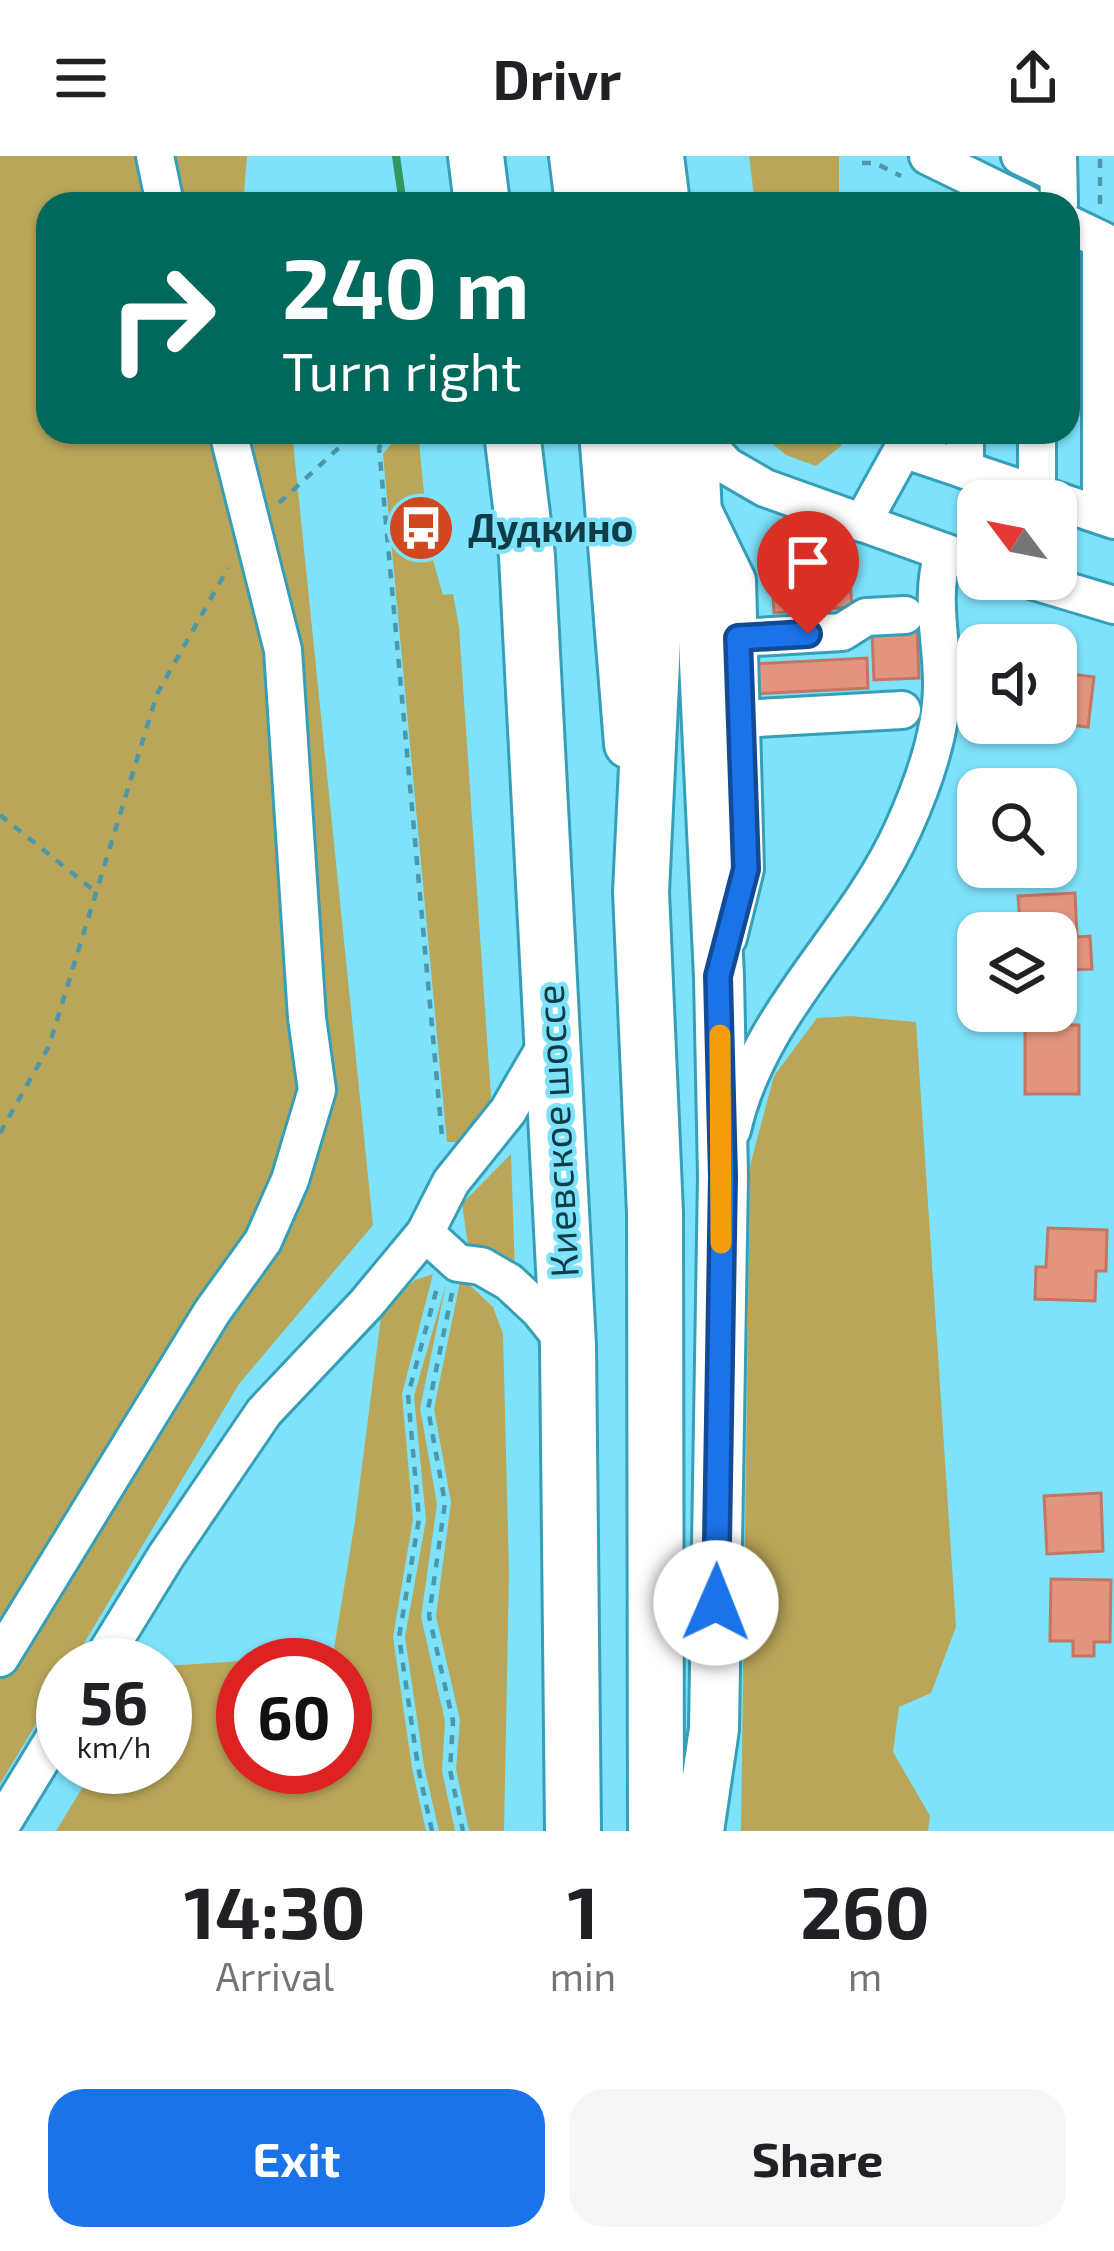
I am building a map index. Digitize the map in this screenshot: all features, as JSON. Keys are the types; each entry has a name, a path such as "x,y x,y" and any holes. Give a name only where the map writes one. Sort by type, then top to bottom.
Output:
{"highway":[{"path":"476,156 480,192"},
{"path":"622,156 626,192"},
{"name":"Киевское шоссе","path":"513,444 527,556 568,1346 573,1831"},
{"path":"652,444 652,662 641,892 655,1213 656,1831"}],"main road":[{"path":"574,156 578,192"},
{"path":"659,156 664,192"},
{"path":"605,444 641,892"},
{"path":"694,444 723,1176 714,1729 699,1831"}],"street":[{"path":"155,156 162,192"},
{"path":"928,156 1002,192"},
{"path":"1020,156 1058,178"},
{"path":"1077,507 1107,517 1096,231"},
{"path":"0,1658 212,1312 263,1241 290,1180 317,1090 307,1018 283,650 231,444"},
{"path":"706,444 727,466 765,488 957,557"},
{"path":"965,444 965,470"},
{"path":"1039,444 1045,480"},
{"path":"862,523 903,449 995,480"},
{"path":"696,494 736,580 746,869 718,976"},
{"path":"723,1176 736,1112 753,1062 902,832 932,751 943,682 935,581 957,562"},
{"path":"1077,594 1114,605"},
{"path":"738,638 842,632 866,617 905,615"},
{"path":"741,718 902,710"},
{"path":"116,1638 264,1412 366,1304 425,1233 451,1182 508,1111 552,1035"},
{"path":"425,1233 458,1263 482,1266 509,1282 568,1346"},
{"path":"0,1827 36,1768"}],"path":[{"path":"1096,231 1100,156"},
{"path":"862,164 875,163"},
{"path":"0,1133 49,1046 157,694 250,529 343,444"},
{"path":"384,444 380,448 442,1136"},
{"path":"0,814 97,893"},
{"path":"455,1276 428,1409 445,1503 429,1616 453,1720 450,1770 463,1831"},
{"path":"432,1831 401,1670 399,1636 419,1519 408,1395 438,1284"}],"shaded area":[{"path":"0,156 247,156 244,192 36,192 36,444 293,444 373,1225 239,1384 87,1638 36,1638 36,1724 0,1784"},
{"path":"749,156 839,156 839,192 754,192"},
{"path":"391,444 419,444 427,524 415,526 418,550 430,550 443,595 453,594 459,627 491,1097 485,1113 457,1142 447,1142 383,454"},
{"path":"773,444 841,444 816,466 786,455"},
{"path":"817,1018 916,1022 956,1627 931,1693 899,1707 893,1752 930,1816 928,1831 741,1831 750,1166 774,1076"},
{"path":"511,1154 515,1274 469,1252 462,1204"},
{"path":"433,1274 402,1394 413,1519 393,1637 426,1831 56,1831 79,1794 192,1794 192,1664 216,1663 216,1794 372,1794 372,1638 336,1638 382,1309 415,1280"},
{"path":"461,1277 493,1307 503,1334 509,1573 504,1831 469,1831 456,1769 460,1720 436,1616 451,1502 434,1409"},
{"path":"446,1284 420,1408 437,1504 421,1617 445,1721 442,1771 455,1831 439,1831 405,1637 426,1520 414,1396"}],"building":[{"path":"848,558 852,607 774,613 771,563"},
{"path":"917,630 919,678 874,680 872,632"},
{"path":"867,658 868,688 753,694 751,664"},
{"path":"1077,675 1094,677 1088,727 1077,726"},
{"path":"1075,893 1076,912 1019,912 1018,896"},
{"path":"1090,936 1092,969 1077,970 1077,937"},
{"path":"1079,1025 1079,1094 1025,1094 1025,1032 1077,1032"},
{"path":"1048,1228 1107,1230 1106,1271 1096,1271 1095,1301 1035,1299 1036,1267 1046,1267"},
{"path":"1101,1493 1103,1551 1047,1554 1044,1496"},
{"path":"1051,1579 1111,1580 1110,1642 1094,1642 1094,1656 1073,1656 1073,1641 1050,1641"}],"waterway":[{"path":"396,156 401,192"}],"slow traffic":[{"path":"720,1035 721,1243"}],"place":[{"name":"Дудкино","path":"421,528"}],"route":[{"path":"716,1603 723,1176 718,976 746,869 738,638 808,634"}]}
